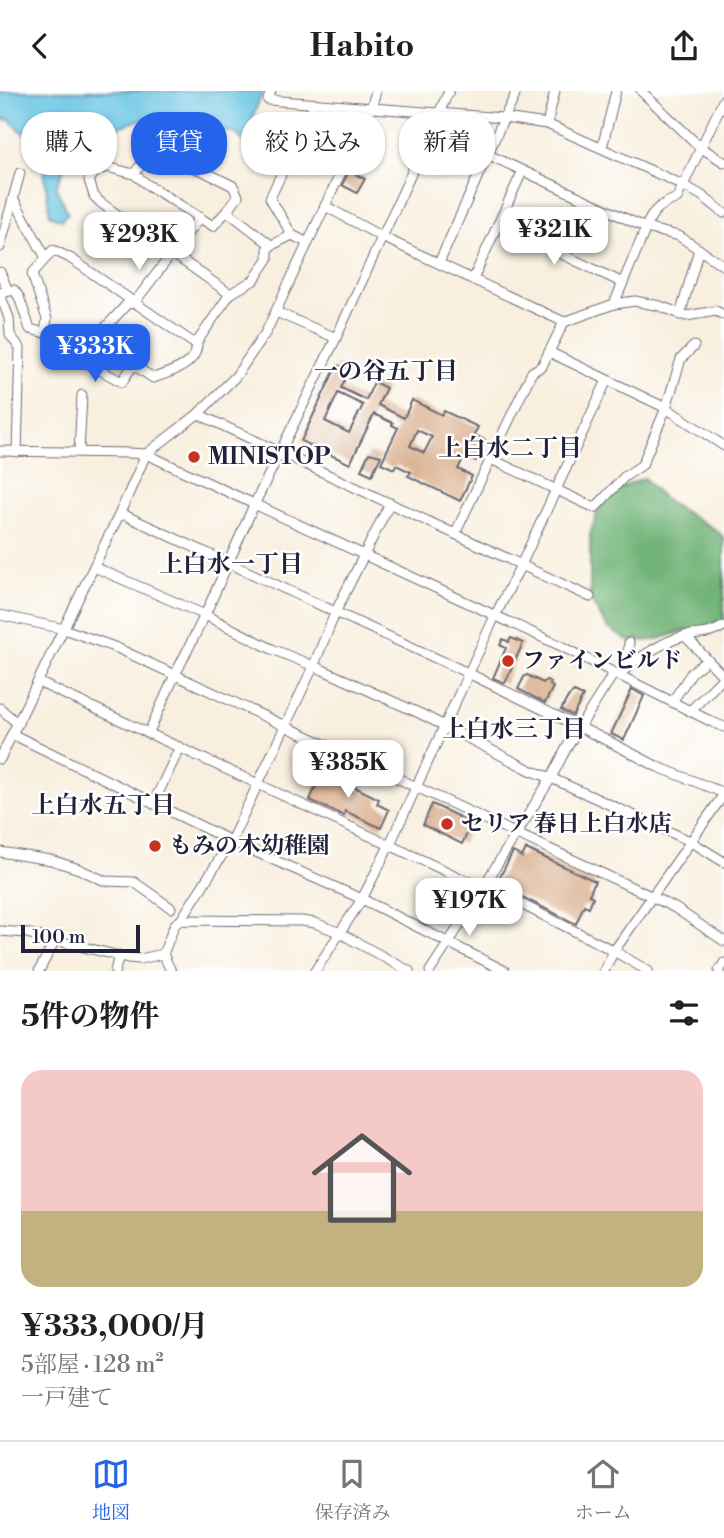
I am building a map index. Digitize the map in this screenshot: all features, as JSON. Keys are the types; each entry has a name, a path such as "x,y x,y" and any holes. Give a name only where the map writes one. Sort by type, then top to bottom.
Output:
{"street":[{"path":"271,91 268,100 426,112"},
{"path":"0,759 146,454 198,414 236,376 266,332 371,108 376,91"},
{"path":"440,112 449,91"},
{"path":"495,141 516,91"},
{"path":"547,124 555,91"},
{"path":"602,148 616,91"},
{"path":"642,91 700,147 724,162"},
{"path":"614,304 650,217 662,205 677,198 724,99 717,91"},
{"path":"308,243 292,235 270,198 314,103"},
{"path":"495,116 547,124 683,185 724,213"},
{"path":"495,158 646,228 679,236 724,266"},
{"path":"131,173 107,167 96,171 89,180 94,196 230,294"},
{"path":"473,279 522,171"},
{"path":"0,247 20,173"},
{"path":"135,175 214,226 238,196 233,186 211,175"},
{"path":"148,734 411,175"},
{"path":"439,263 480,175"},
{"path":"13,198 46,258"},
{"path":"325,206 382,237 564,322"},
{"path":"227,211 271,245"},
{"path":"94,339 127,305 134,303 200,217"},
{"path":"498,224 623,283"},
{"path":"3,293 14,291 19,296 30,329 50,333 71,332 94,339 153,378 173,371 191,360 197,351 197,342 230,294 254,280 268,259 268,247 292,235"},
{"path":"680,315 699,249"},
{"path":"133,365 122,382 82,360 50,333 32,274 53,250 70,258 192,342 197,342"},
{"path":"0,272 10,335 20,348 17,452"},
{"path":"455,534 532,372 542,366 564,322 614,304 635,300 660,306 680,315 716,311 724,315"},
{"path":"276,312 336,338"},
{"path":"491,459 595,508 624,477 642,465 666,408 681,359 694,346"},
{"path":"549,352 666,408 724,446"},
{"path":"314,971 362,899 390,844 607,380"},
{"path":"79,452 82,395"},
{"path":"198,414 590,597"},
{"path":"0,451 146,454 495,615 724,727"},
{"path":"171,971 163,954 175,924 181,920 231,841 313,667 336,611 390,503"},
{"path":"120,513 468,673 658,767 724,794 614,951 604,971"},
{"path":"93,567 386,698 530,770 690,841 724,862"},
{"path":"0,615 64,629 117,648 653,897 675,908 724,941"},
{"path":"430,971 551,778 567,747 617,675 668,641 711,633 724,626"},
{"path":"685,636 723,677 690,711"},
{"path":"626,668 629,643"},
{"path":"672,702 692,671 708,660"},
{"path":"38,681 528,908 648,971"},
{"path":"0,708 18,724"},
{"path":"12,734 231,841 362,899 505,971"},
{"path":"153,804 180,747"},
{"path":"0,852 51,860 105,881 134,882 172,908"},
{"path":"181,920 302,921 328,927 409,971"},
{"path":"0,931 26,933 140,959 163,954"},
{"path":"39,971 55,940"},
{"path":"115,971 119,955"},
{"path":"719,971 724,963"}],"green space":[{"path":"644,478 666,501 716,530 724,538 724,621 655,640 628,641 607,627 590,599 590,535 598,511 614,491"}],"water":[{"path":"0,91 263,91 255,112 241,112 241,139 235,133 227,132 227,112 131,112 131,123 117,128 117,112 21,112 21,131 10,120 0,119"},
{"path":"44,175 61,175 56,188 68,213 61,220 50,215"}],"building":[{"path":"347,175 357,175 365,179 357,193 342,185"},
{"path":"337,365 349,370 341,388 366,400 374,382 386,388 378,405 404,418 412,400 442,415 444,411 478,427 474,435 485,440 476,461 465,455 458,469 472,476 460,501 408,476 411,472 396,465 394,469 381,463 398,428 374,414 350,464 301,441","holes":["338,393 363,405 349,433 325,421","417,430 432,437 424,453 410,446"]},
{"path":"369,453 381,456 372,475 361,470"},
{"name":"ファインビルド","path":"511,638 523,643 505,683 493,678 506,648 500,645 503,639 509,642"},
{"path":"527,675 543,683 546,680 551,683 553,687 545,703 518,689"},
{"path":"632,689 644,696 624,740 611,734"},
{"path":"574,692 583,696 573,716 561,710"},
{"path":"322,771 379,799 377,804 389,810 381,828 345,811 344,816 310,800"},
{"name":"セリア 春日上白水店","path":"432,804 472,823 462,844 423,825"},
{"path":"526,849 595,881 589,895 593,897 589,907 584,905 576,924 495,886 513,852 522,857"}],"place":[{"name":"MINISTOP","path":"194,457"},
{"name":"ファインビルド","path":"508,661"},
{"name":"セリア 春日上白水店","path":"447,824"},
{"name":"もみの木幼稚園","path":"155,846"}],"district":[{"name":"一の谷五丁目","path":"386,372"},
{"name":"上白水二丁目","path":"510,449"},
{"name":"上白水一丁目","path":"231,565"},
{"name":"上白水三丁目","path":"514,730"},
{"name":"上白水五丁目","path":"103,806"}]}
